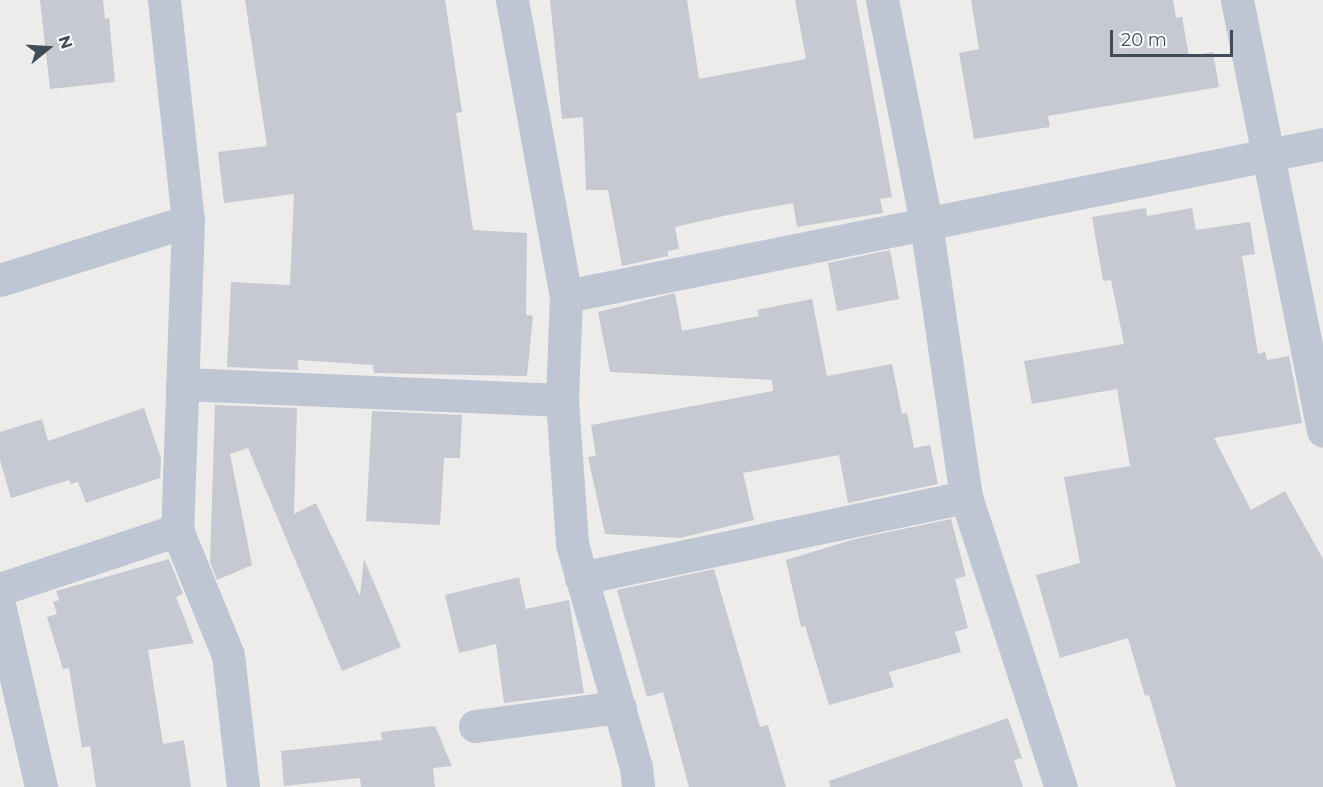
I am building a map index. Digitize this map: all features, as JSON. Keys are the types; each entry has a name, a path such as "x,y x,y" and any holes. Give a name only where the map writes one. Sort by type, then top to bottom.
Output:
{"street":[{"path":"164,0 188,221 177,530 228,656 243,787"},
{"path":"512,0 566,296 562,400 572,544 620,707 638,787"},
{"path":"882,0 927,223 966,497 1061,787"},
{"path":"1237,0 1323,430"},
{"path":"566,296 1323,144"},
{"path":"0,280 188,221"},
{"path":"182,384 562,400"},
{"path":"581,578 966,497"},
{"path":"0,589 177,530"},
{"path":"0,609 41,787"},
{"path":"476,726 620,707"}],"building":[{"path":"40,0 103,0 105,19 109,18 115,82 50,89"},
{"path":"245,0 445,0 462,112 456,113 473,230 527,233 526,315 533,316 527,376 374,373 373,365 298,360 298,370 227,367 231,282 290,285 294,194 224,203 218,152 267,146"},
{"path":"550,0 687,0 699,79 806,59 795,0 856,0 892,197 880,199 883,213 797,227 793,203 728,215 675,227 679,249 668,251 668,256 622,266 608,190 586,190 583,117 562,119"},
{"path":"971,0 1173,0 1176,18 1182,17 1189,56 1213,52 1219,87 1048,116 1050,127 974,139 959,53 979,49"},
{"path":"1146,208 1147,216 1192,208 1196,230 1250,222 1255,254 1242,256 1258,354 1265,352 1267,360 1289,356 1302,423 1214,438 1251,510 1285,491 1323,559 1323,787 1176,787 1149,695 1145,696 1128,638 1060,658 1036,575 1080,563 1064,477 1130,466 1117,389 1032,404 1024,361 1124,344 1111,280 1103,281 1092,217"},
{"path":"890,250 899,299 837,311 828,263"},
{"path":"675,293 682,331 759,316 757,310 812,299 827,376 892,364 902,414 907,413 914,448 930,445 938,484 848,503 839,455 743,473 754,520 680,538 605,534 588,457 596,456 591,425 773,391 772,380 610,372 598,312"},
{"path":"215,405 297,408 294,514 316,503 360,596 364,559 401,647 342,671 248,448 230,454 252,565 217,580 210,562"},
{"path":"144,408 161,458 160,478 86,503 78,482 71,484 69,480 11,498 0,460 0,432 42,419 48,441"},
{"path":"372,411 462,415 460,458 444,458 440,525 366,521"},
{"path":"951,519 966,576 955,579 968,628 955,632 961,652 889,672 894,687 829,705 805,626 801,627 786,560 855,539"},
{"path":"169,559 183,594 176,597 194,643 148,650 163,744 184,740 191,787 96,787 90,746 82,748 69,668 63,669 47,617 57,614 53,602 59,600 56,591"},
{"path":"714,569 760,727 768,725 786,787 689,787 663,692 647,697 617,590"},
{"path":"519,577 526,609 569,600 584,693 504,703 496,644 459,653 445,595"},
{"path":"1008,718 1022,758 1014,760 1023,787 830,787 829,781"},
{"path":"435,726 452,766 433,768 435,787 361,787 360,778 284,786 281,751 382,740 381,732"}]}
